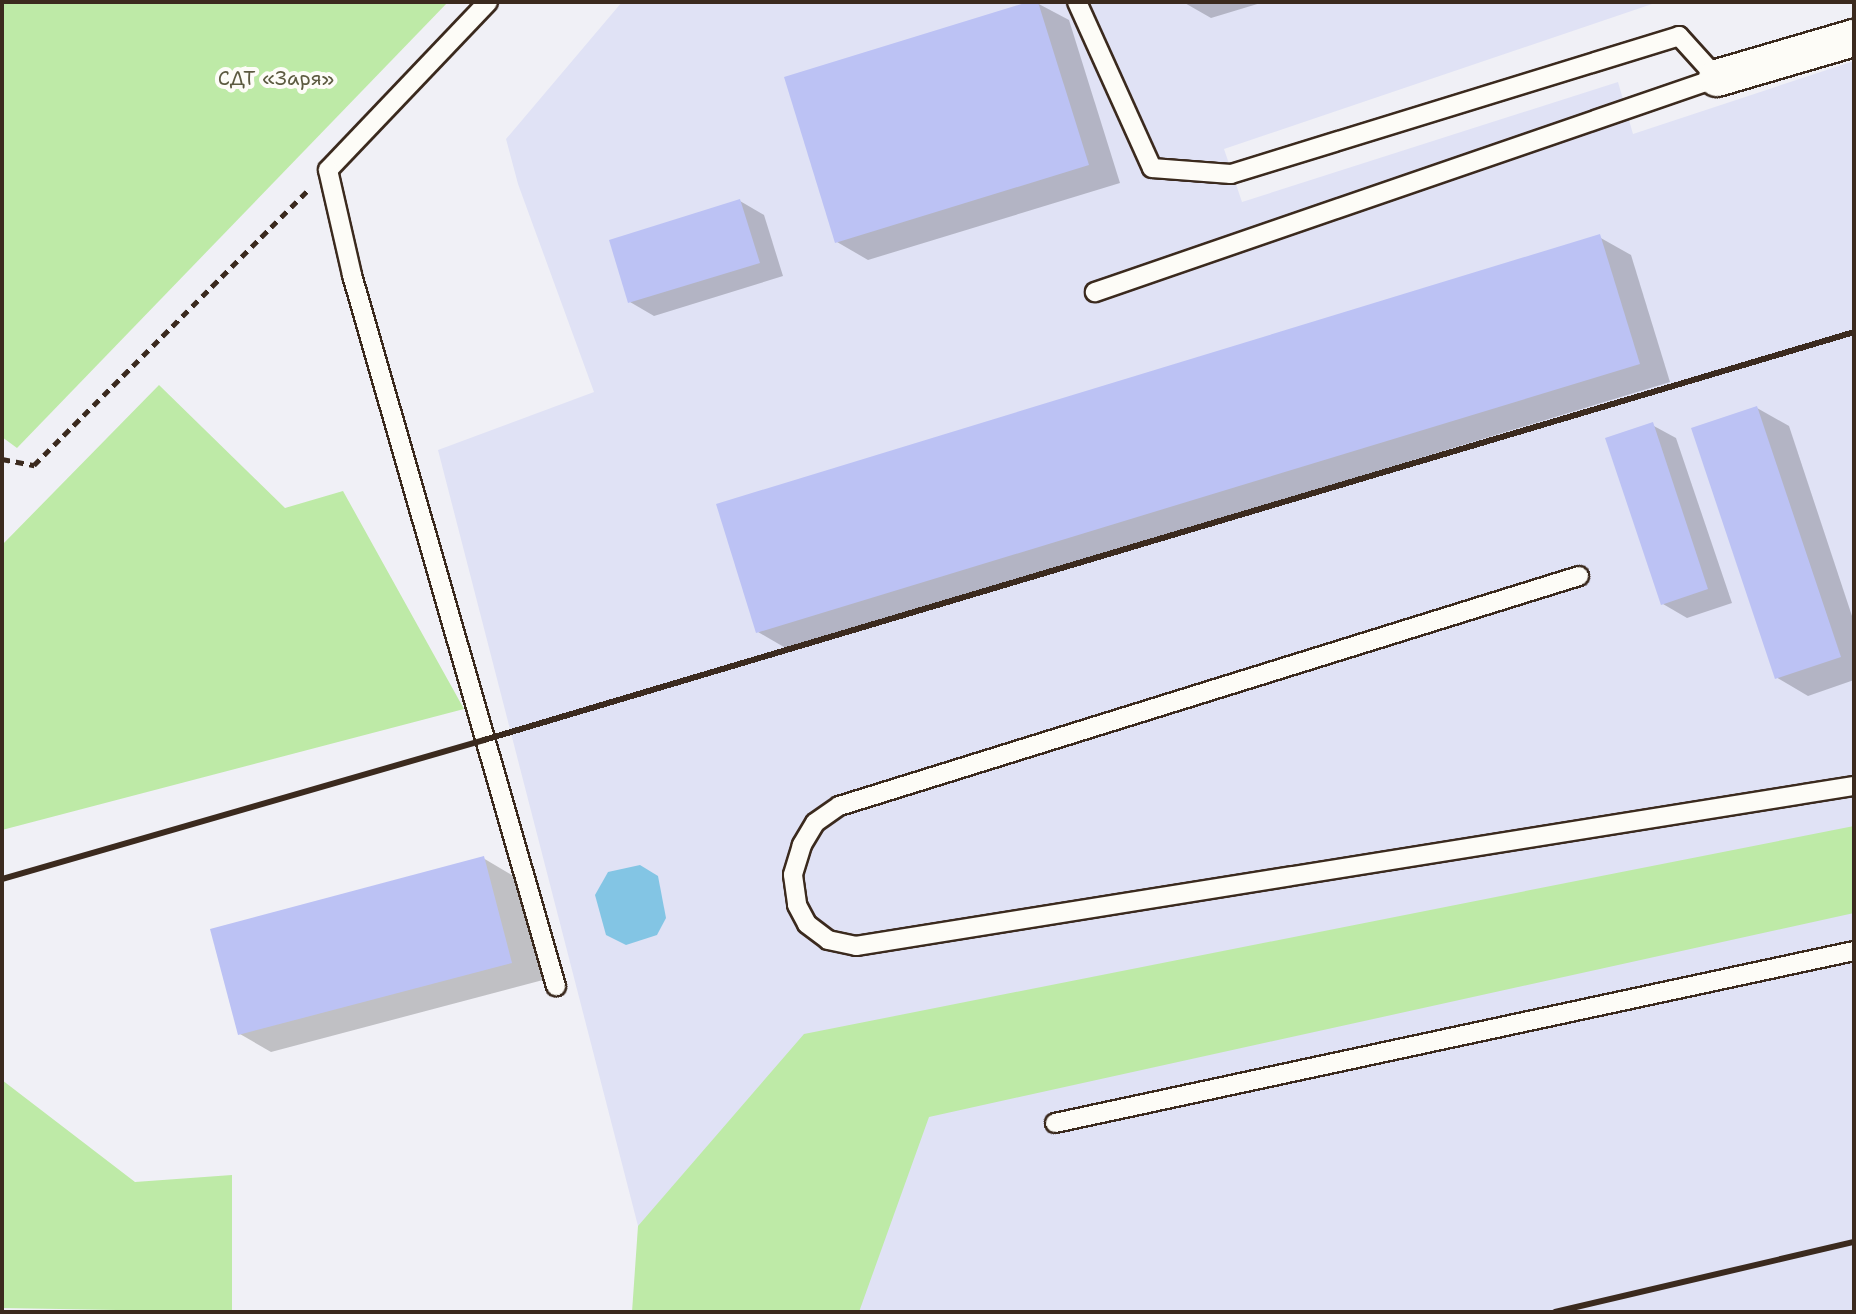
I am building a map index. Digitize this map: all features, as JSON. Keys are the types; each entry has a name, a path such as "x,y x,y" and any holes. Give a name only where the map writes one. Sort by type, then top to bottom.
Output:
{"street":[{"path":"1717,78 1854,38"}],"lane":[{"path":"488,2 328,170 352,275 556,986"},
{"path":"1077,2 1152,168 1231,174 1679,36 1717,78 1095,292"},
{"path":"1579,576 839,806 815,823 802,845 793,875 797,905 807,924 828,940 856,946 1854,786"},
{"path":"1055,1123 1854,951"}],"path":[{"path":"2,459 34,465 328,170"}],"shaded area":[{"path":"622,2 1658,2 1224,149 1242,202 1618,82 1633,134 1854,61 1854,1312 710,1312 638,1226 438,450 594,392 518,184 506,139"}],"green space":[{"name":"СДТ «Заря»","path":"2,2 448,2 17,448 2,437"},
{"path":"159,385 285,508 343,491 464,709 2,830 2,545"},
{"path":"1854,826 1854,913 929,1117 859,1312 632,1312 638,1226 804,1034"},
{"path":"2,1080 135,1182 232,1175 232,1312 2,1308"}],"water":[{"path":"640,865 658,876 666,918 657,935 626,945 606,935 595,895 608,872"}],"building":[{"path":"1028,2 1038,2 1089,165 835,243 784,77"},
{"path":"740,199 760,263 628,303 609,240"},
{"path":"1600,234 1640,364 756,633 716,504"},
{"path":"1757,406 1841,657 1775,679 1691,428"},
{"path":"1653,422 1708,589 1661,605 1605,438"},
{"path":"484,856 512,963 238,1035 210,929"}],"railway":[{"path":"2,879 484,740 1854,332"},
{"path":"1555,1312 1854,1242"}]}
